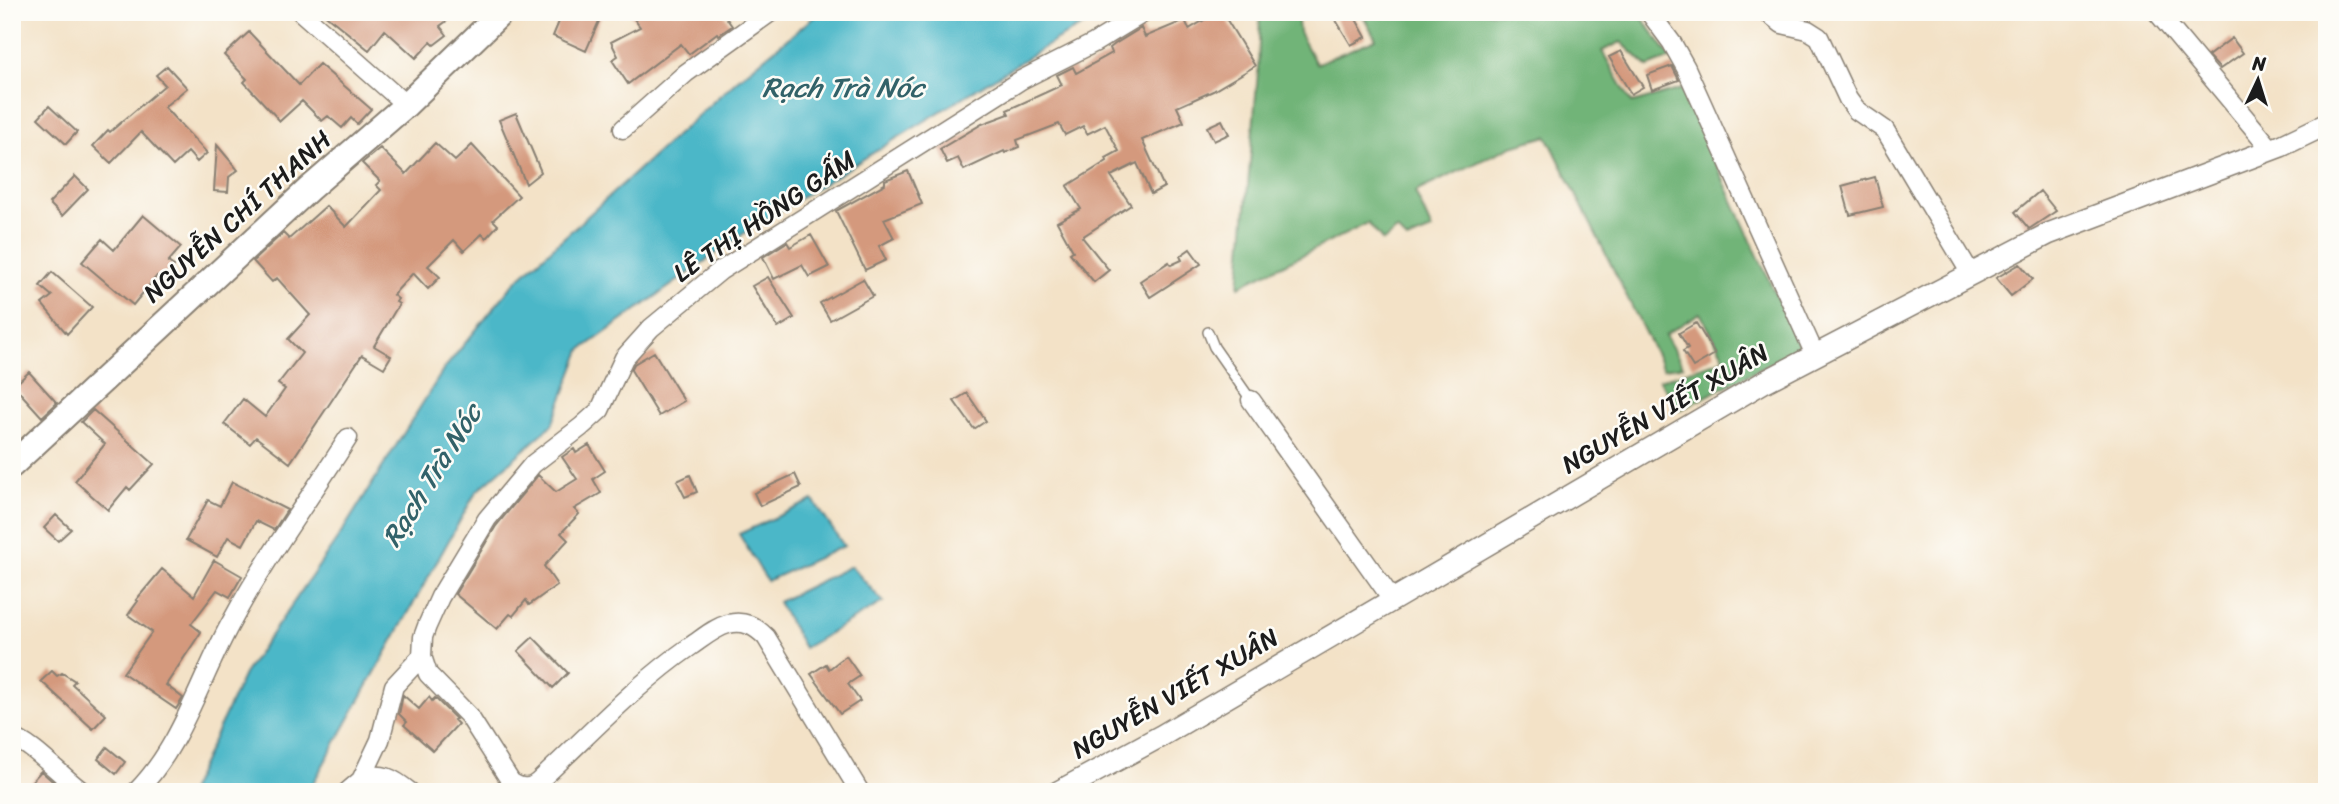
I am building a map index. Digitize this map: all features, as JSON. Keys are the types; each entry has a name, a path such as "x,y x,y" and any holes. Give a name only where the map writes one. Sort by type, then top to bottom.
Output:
{"main road":[{"name":"NGUYỄN CHÍ THANH","path":"12,465 309,189 406,105 502,12"}],"street":[{"path":"301,12 406,105"},
{"path":"623,129 685,73 771,12"},
{"name":"LÊ THỊ HỒNG GẤM","path":"422,656 423,637 440,597 487,519 533,464 600,410 624,358 651,328 720,271 1021,80 1094,43 1145,12"},
{"path":"1649,12 1672,43 1686,68 1815,355"},
{"path":"1767,12 1782,24 1808,30 1819,37 1848,99 1856,110 1885,130 1971,274"},
{"path":"2157,12 2272,149"},
{"name":"NGUYỄN VIẾT XUÂN","path":"1058,792 1161,736 1752,388 2048,234 2272,149 2327,124"},
{"path":"1251,400 1392,600"},
{"path":"136,792 148,780 174,737 251,585 348,438"},
{"path":"354,786 380,740 394,686 422,656 428,674 469,716 511,782 519,788 529,788 668,662 715,629 729,623 745,623 756,627 766,637 860,792"},
{"path":"12,738 32,747 52,768 83,792"},
{"path":"354,786 369,776 382,774 410,792"}],"lane":[{"path":"1208,332 1214,346 1251,400"}],"green space":[{"path":"1260,12 1297,12 1299,32 1316,64 1376,39 1361,12 1638,12 1671,58 1648,67 1621,42 1602,51 1632,103 1682,89 1800,348 1680,410 1659,380 1725,359 1700,313 1665,335 1683,366 1663,369 1547,136 1512,146 1415,192 1432,230 1407,240 1397,230 1383,241 1368,223 1239,286 1258,72"}],"water":[{"name":"Rạch Trà Nóc","path":"820,12 1108,12 1056,40 750,229 581,350 552,425 476,492 308,792 189,792 244,674 340,535 444,369 515,282 737,80"},
{"path":"813,500 844,546 767,581 739,534"},
{"path":"851,566 883,602 804,648 778,602"}],"building":[{"path":"322,12 459,12 440,26 447,35 434,45 431,42 416,58 385,30 369,50"},
{"path":"563,12 603,12 586,51 553,36"},
{"path":"629,12 722,12 732,26 719,35 717,33 689,54 681,44 628,84 612,60 618,56 611,42 640,27"},
{"path":"1222,12 1255,66 1213,91 1177,107 1184,122 1142,140 1164,187 1151,194 1137,163 1111,176 1131,205 1082,237 1109,270 1094,282 1070,253 1073,251 1057,222 1081,209 1067,186 1119,151 1105,125 1087,134 1083,126 1065,135 1059,124 1017,140 1019,147 964,170 958,158 947,163 940,149 982,124 1009,114 1007,110 1062,85 1057,75 1073,67 1076,73 1112,53 1110,48 1141,28 1145,37 1185,20 1189,29"},
{"path":"1331,12 1352,12 1366,37 1351,45"},
{"path":"249,32 299,85 319,64 371,109 357,124 351,118 342,128 328,116 322,121 302,101 280,121 244,82 247,79 224,55"},
{"path":"2232,38 2243,53 2220,69 2208,56"},
{"path":"1621,51 1643,87 1631,94 1609,57"},
{"path":"167,66 187,88 164,107 207,153 197,162 188,152 173,166 141,132 111,163 93,146 108,130 110,132 165,85 156,75"},
{"path":"1672,66 1679,80 1652,90 1647,75"},
{"path":"49,106 77,132 66,144 38,118"},
{"path":"516,113 541,172 526,184 499,120"},
{"path":"1222,120 1229,134 1214,141 1207,127"},
{"path":"435,143 455,161 472,145 519,196 493,220 498,225 486,238 482,234 464,251 454,240 428,266 440,277 428,289 413,273 393,295 399,304 374,346 391,356 384,368 362,355 290,463 256,437 250,444 224,424 243,399 265,417 285,389 278,384 302,353 288,339 310,315 277,278 272,282 253,261 283,233 289,239 326,206 346,227 381,190 376,185 380,181 362,163 380,148 406,174"},
{"path":"217,145 238,170 229,177 228,192 214,191"},
{"path":"908,171 922,204 884,219 894,238 879,246 886,260 865,270 836,211 885,184 885,180"},
{"path":"75,176 88,189 62,216 49,203"},
{"path":"1875,177 1883,207 1850,215 1842,186"},
{"path":"2040,191 2056,211 2029,229 2015,212"},
{"path":"143,215 181,247 168,262 174,266 162,280 157,276 133,305 82,262 102,239 114,250"},
{"path":"811,235 829,267 809,277 802,265 774,279 763,257 787,242 790,247"},
{"path":"1190,249 1201,264 1150,297 1140,281 1169,262 1171,265 1182,260 1180,256"},
{"path":"2020,264 2033,279 2011,296 1996,278"},
{"path":"52,272 92,307 67,334 42,304 52,296 40,286"},
{"path":"768,277 794,318 778,328 752,286"},
{"path":"863,279 873,296 830,320 820,303"},
{"path":"1696,323 1715,354 1693,367 1683,351 1688,348 1679,333"},
{"path":"654,352 684,401 659,416 631,370 634,364"},
{"path":"29,372 57,403 42,417 14,386"},
{"path":"967,393 986,421 974,429 954,401"},
{"path":"93,410 154,464 130,490 127,487 108,510 75,481 105,444 81,422"},
{"path":"589,445 605,471 593,479 601,493 574,509 579,514 561,533 568,540 544,566 557,585 529,605 526,600 513,616 510,614 497,629 455,594 496,526 538,475 556,492 577,479 562,457 574,449 576,453"},
{"path":"795,474 801,487 760,506 754,493"},
{"path":"690,475 697,492 685,497 677,481"},
{"path":"232,482 287,510 274,530 256,521 243,545 228,537 217,557 186,540 208,500 220,506"},
{"path":"56,515 71,529 58,541 44,528"},
{"path":"214,560 242,576 230,597 217,590 191,624 201,632 166,685 183,698 176,709 123,673 152,632 128,615 138,601 136,600 162,569 194,596"},
{"path":"533,637 568,673 553,688 518,651"},
{"path":"846,656 860,676 848,684 860,701 840,714 811,674 826,664 829,669"},
{"path":"52,671 57,676 62,673 75,681 72,684 106,715 93,729 41,681"},
{"path":"403,695 419,709 429,697 432,701 435,698 456,719 454,720 458,724 433,751 404,725 407,722 399,714"},
{"path":"107,747 125,762 116,774 98,759"},
{"path":"41,771 60,788 55,792 22,792"}]}
